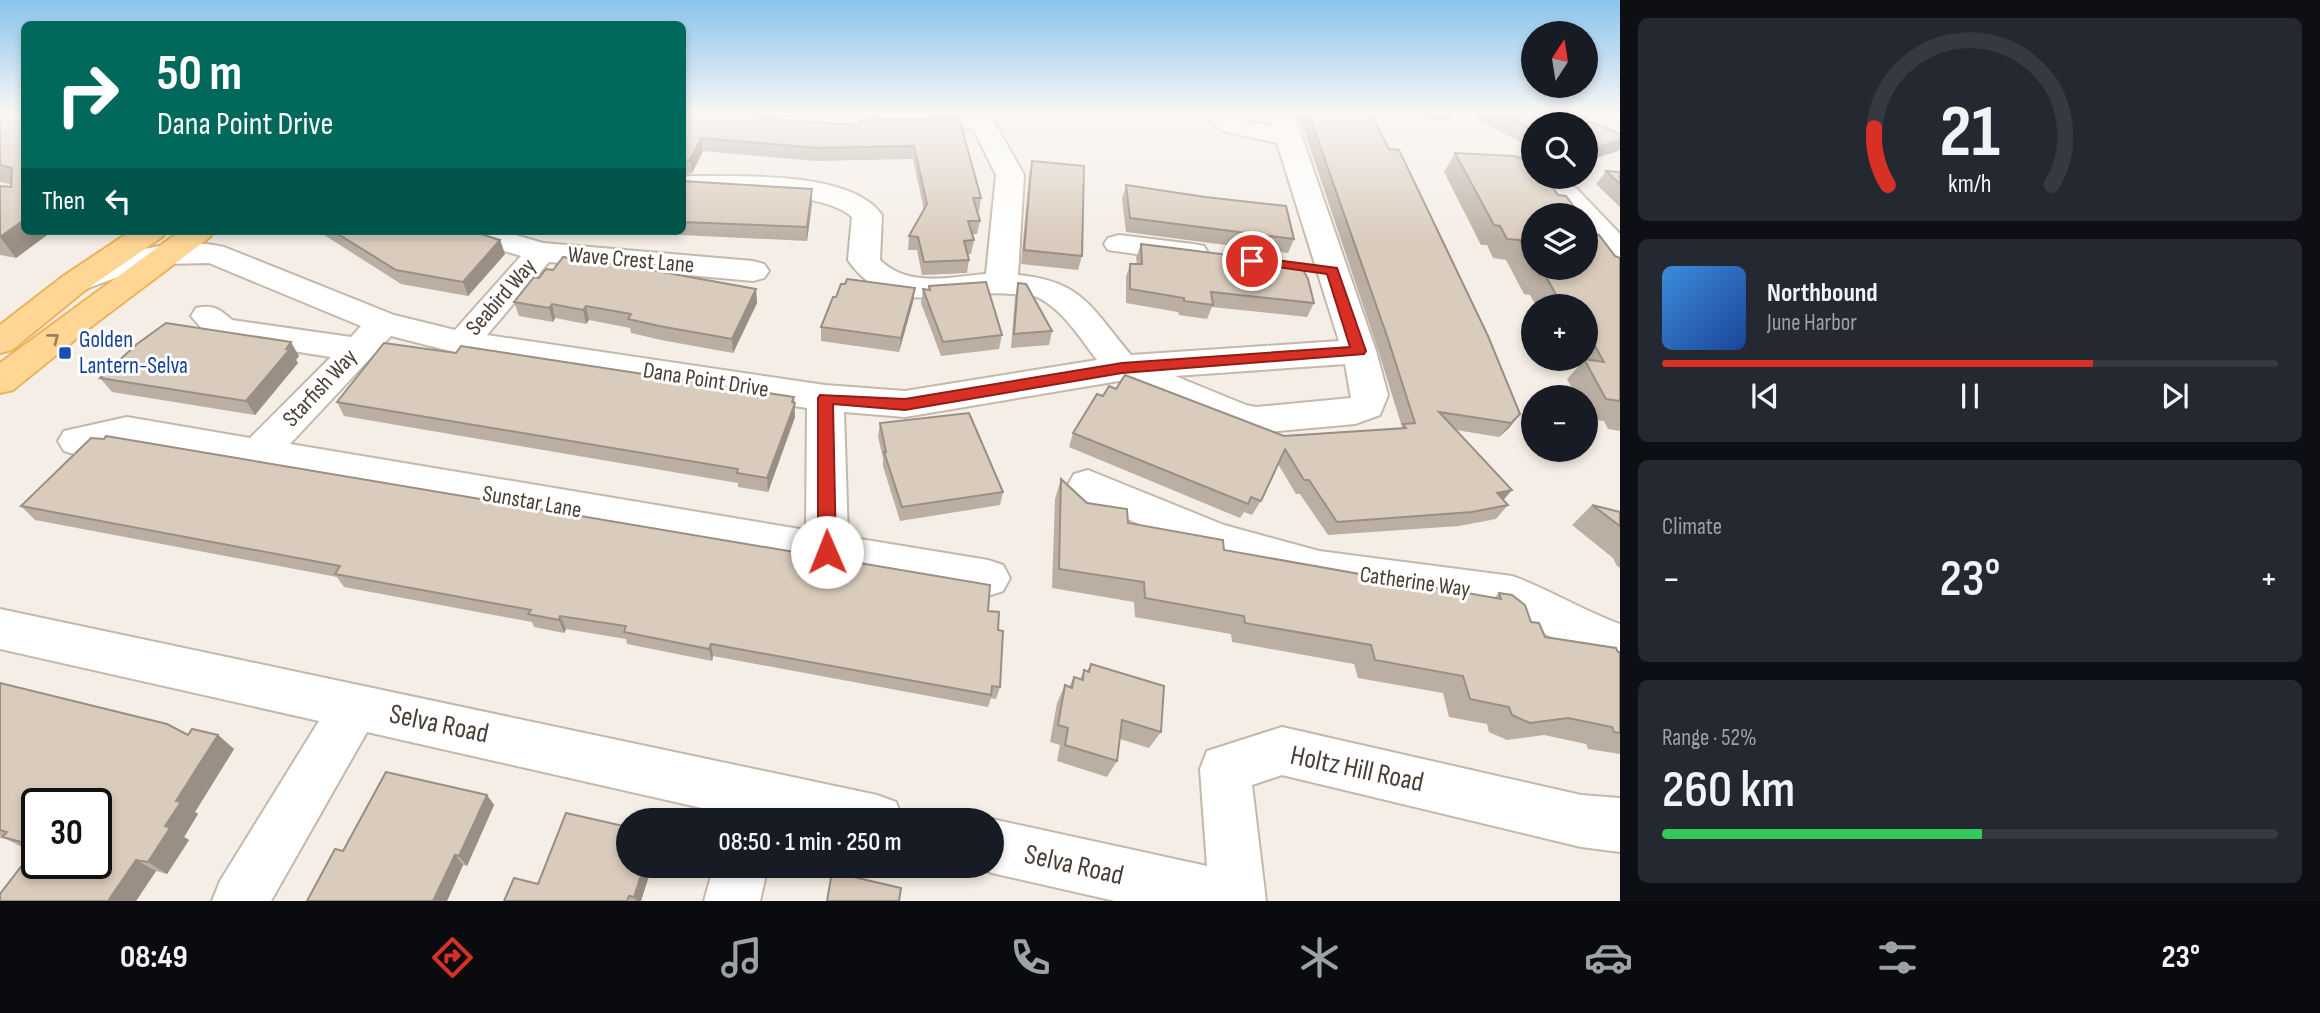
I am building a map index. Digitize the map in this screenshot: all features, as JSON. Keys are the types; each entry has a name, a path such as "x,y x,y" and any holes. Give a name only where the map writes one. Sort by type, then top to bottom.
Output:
{"main road":[{"path":"0,381 157,243 185,235"},
{"path":"0,342 73,284"}],"street":[{"path":"1000,156 1010,175 1001,283"},
{"path":"686,184 809,190 844,197 862,207 867,215 864,260 878,276 906,288 1001,283 1031,284 1055,292 1068,301 1122,368 1200,403 1247,419 1351,412 1367,406 1370,395 1359,351 1319,269 1292,156"},
{"path":"1557,189 1567,195 1620,252"},
{"name":"Wave Crest Lane","path":"484,235 541,252 753,271"},
{"name":"Dana Point Drive","path":"73,284 135,260 157,243 213,254 384,323 462,343 825,398 905,404 1122,368 1359,351"},
{"path":"1119,244 1226,257"},
{"name":"Seabird Way","path":"462,343 541,252"},
{"path":"208,316 222,330 357,349"},
{"name":"Starfish Way","path":"257,454 384,323"},
{"path":"825,398 827,552"},
{"name":"Sunstar Lane","path":"78,441 127,431 988,578"},
{"name":"Catherine Way","path":"1088,485 1216,540 1319,569 1512,595 1582,631 1620,645"},
{"name":"Selva Road","path":"6,638 356,706 755,808"},
{"path":"240,901 356,706"},
{"name":"Holtz Hill Road","path":"1238,901 1226,769 1282,751 1581,821 1620,825"},
{"name":"Selva Road","path":"1004,849 1238,901"},
{"path":"732,901 738,878"}],"building":[{"path":"0,156 21,156 21,222 0,237 0,186 11,187 12,168 0,165"},
{"path":"916,156 969,156 981,198 973,198 980,221 968,221 974,240 964,241 969,260 924,262 918,237 909,236 927,204"},
{"path":"1324,156 1402,156 1488,336 1520,414 1511,423 1439,412 1512,490 1497,493 1508,505 1472,512 1337,522 1309,480 1304,480 1285,449 1261,501 1251,497 1248,504 1073,433 1097,394 1103,396 1109,386 1116,389 1125,375 1284,436 1406,428 1403,424 1415,423"},
{"path":"1457,156 1521,158 1521,189 1554,189 1558,195 1566,196 1571,203 1521,203 1521,242 1507,239 1500,226 1494,225"},
{"path":"1032,161 1084,166 1082,256 1024,250"},
{"path":"1606,171 1620,172 1620,184"},
{"path":"686,181 812,189 807,227 686,222"},
{"path":"1126,185 1286,206 1294,239 1130,218"},
{"path":"339,235 484,235 500,240 463,282 396,270"},
{"path":"1598,235 1615,256 1620,258 1620,401 1606,399 1591,371 1598,371 1598,361 1604,362 1598,351 1598,294 1556,294 1548,280 1598,280"},
{"path":"1141,244 1300,264 1308,279 1314,303 1211,292 1213,305 1130,289 1130,264 1142,264"},
{"path":"563,257 628,266 631,261 654,265 651,270 756,289 732,339 628,319 631,314 586,306 583,310 552,304 549,308 514,302 534,277 539,278 546,269 553,270"},
{"path":"847,279 915,288 901,338 821,327 833,297 836,297 841,284 845,284"},
{"path":"986,282 1002,335 943,342 923,289 930,290 929,286"},
{"path":"1018,283 1026,284 1052,331 1014,334"},
{"path":"166,323 291,342 286,349 290,349 246,401 100,378 137,344"},
{"path":"384,343 456,353 461,346 794,397 792,402 795,403 767,478 737,473 738,469 337,402"},
{"path":"969,413 1003,492 902,507 884,452 880,423"},
{"path":"106,436 990,585 988,611 999,612 998,630 1003,631 1000,687 992,686 991,695 711,644 709,649 624,632 626,626 560,616 559,620 528,614 531,610 335,574 340,566 21,506 91,438 104,439"},
{"path":"1061,479 1087,503 1127,509 1128,523 1223,540 1224,550 1501,599 1499,593 1512,595 1525,605 1531,622 1539,623 1545,637 1616,648 1620,652 1620,733 1614,732 1612,727 1568,718 1530,723 1512,715 1509,707 1470,699 1463,676 1375,660 1371,645 1245,623 1244,616 1145,598 1144,582 1059,569"},
{"path":"1592,505 1620,512 1620,526"},
{"path":"1091,664 1164,686 1161,732 1122,720 1117,761 1065,745 1068,728 1058,725 1065,685 1072,688 1074,677 1083,680 1084,670 1089,672"},
{"path":"0,683 167,724 188,735 192,729 218,735 176,801 181,802 165,826 170,828 148,862 136,860 108,901 0,901 0,894 21,867 21,879 112,879 112,788 21,788 21,842 2,837 7,832 0,830"},
{"path":"386,772 487,795 459,856 455,855 433,901 307,901 335,849 343,851"},
{"path":"566,813 616,824 616,878 640,878 634,897 629,896 627,901 504,901 514,878 538,884"},
{"path":"831,878 858,878 901,888 899,901 827,901"}],"place":[{"name":"Golden Lantern-Selva","path":"65,353"}],"route":[{"path":"827,552 825,398 905,404 1122,368 1359,351 1332,271 1252,261"}]}
